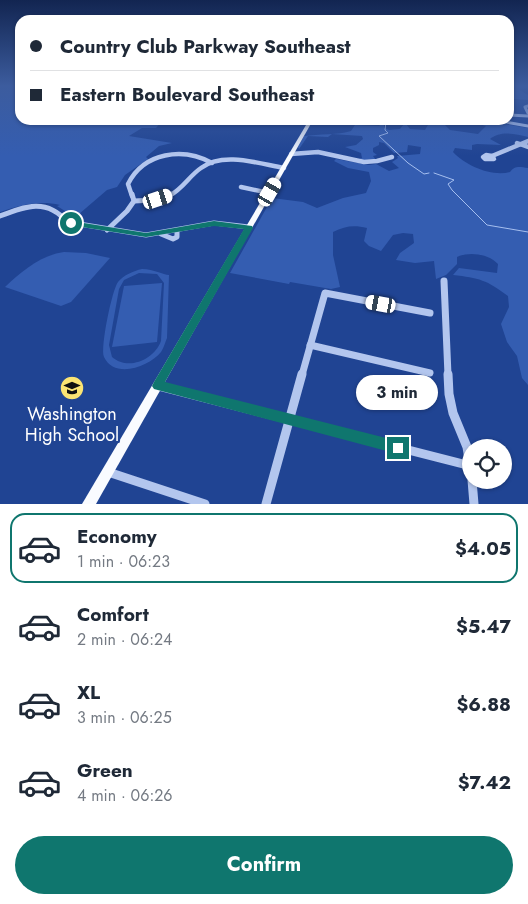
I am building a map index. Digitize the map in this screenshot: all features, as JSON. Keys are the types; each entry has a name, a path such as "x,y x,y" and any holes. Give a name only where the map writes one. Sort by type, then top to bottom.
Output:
{"main road":[{"path":"89,504 308,125"}],"street":[{"path":"514,115 528,115"},
{"path":"514,124 528,126"},
{"path":"492,156 506,152 510,146 528,141"},
{"path":"518,143 528,147"},
{"path":"291,154 319,151 362,164 378,162 392,157"},
{"path":"134,201 128,184 129,179 136,170 146,163 165,156 184,154 202,156 212,163"},
{"path":"134,201 158,199 177,192 200,168 212,163 231,161 284,168"},
{"path":"241,187 269,193"},
{"path":"107,230 127,211 134,201"},
{"path":"0,216 20,209 41,206 61,213 67,222 137,235 161,234 173,239 177,237 177,230 214,223 249,228"},
{"path":"444,281 449,394 453,413 464,439"},
{"path":"266,504 325,293 430,313"},
{"path":"310,345 430,372"},
{"path":"158,386 462,464"},
{"path":"108,472 205,504"},
{"path":"473,489 474,504"}],"shaded area":[{"path":"0,110 15,110 15,125 158,125 156,128 142,128 129,136 172,143 159,146 146,157 148,159 125,175 117,187 107,190 72,220 72,217 68,218 65,211 57,206 60,205 45,203 15,207 0,212"},
{"path":"355,125 384,125 384,128 389,130 400,129 403,125 407,125 410,129 425,130 428,125 445,125 450,130 478,134 486,126 482,125 510,125 528,128 528,137 499,134 490,139 501,145 477,144 472,145 472,150 455,148 453,152 465,162 487,172 503,173 510,172 516,167 528,168 528,385 522,378 517,356 507,342 501,324 509,307 508,296 494,286 482,281 453,275 459,268 497,273 498,264 479,254 467,254 457,257 457,264 446,275 436,279 434,261 415,263 396,260 400,253 414,243 413,234 393,235 381,251 369,246 364,241 367,228 350,227 333,232 333,255 340,287 331,289 290,282 289,284 230,273 272,198 303,202 317,208 343,198 366,193 371,181 369,172 348,168 334,161 336,159 369,165 376,164 389,171 399,168 392,162 398,158 397,156 420,154 421,147 408,145 407,152 394,153 384,143 379,142 379,145 373,148 373,152 377,155 373,156 376,160 353,161 362,158 361,153 345,147 356,145 363,139 362,136 333,134 351,131"},
{"path":"332,134 328,137 308,136 299,149 298,147 304,136"},
{"path":"64,252 86,253 110,258 71,302 61,306 5,287 40,260 47,256"},
{"path":"142,269 169,275 167,338 161,352 149,362 132,368 116,368 109,364 103,352 110,307 118,282 126,275","holes":["139,273 157,274 164,283 161,341 158,348 147,358 140,361 133,363 118,361 112,357 109,345 119,289 124,280"]},
{"path":"162,283 157,342 112,347 124,286"}],"waterway":[{"path":"386,125 385,130 388,133 379,136 408,163 424,174 429,173"},
{"path":"434,173 454,180 448,184 452,190 487,225 528,232"}],"place":[{"name":"Washington High School","path":"72,388"}],"route":[{"path":"71,223 137,235 158,234 214,223 249,228 158,386 398,448"}]}
